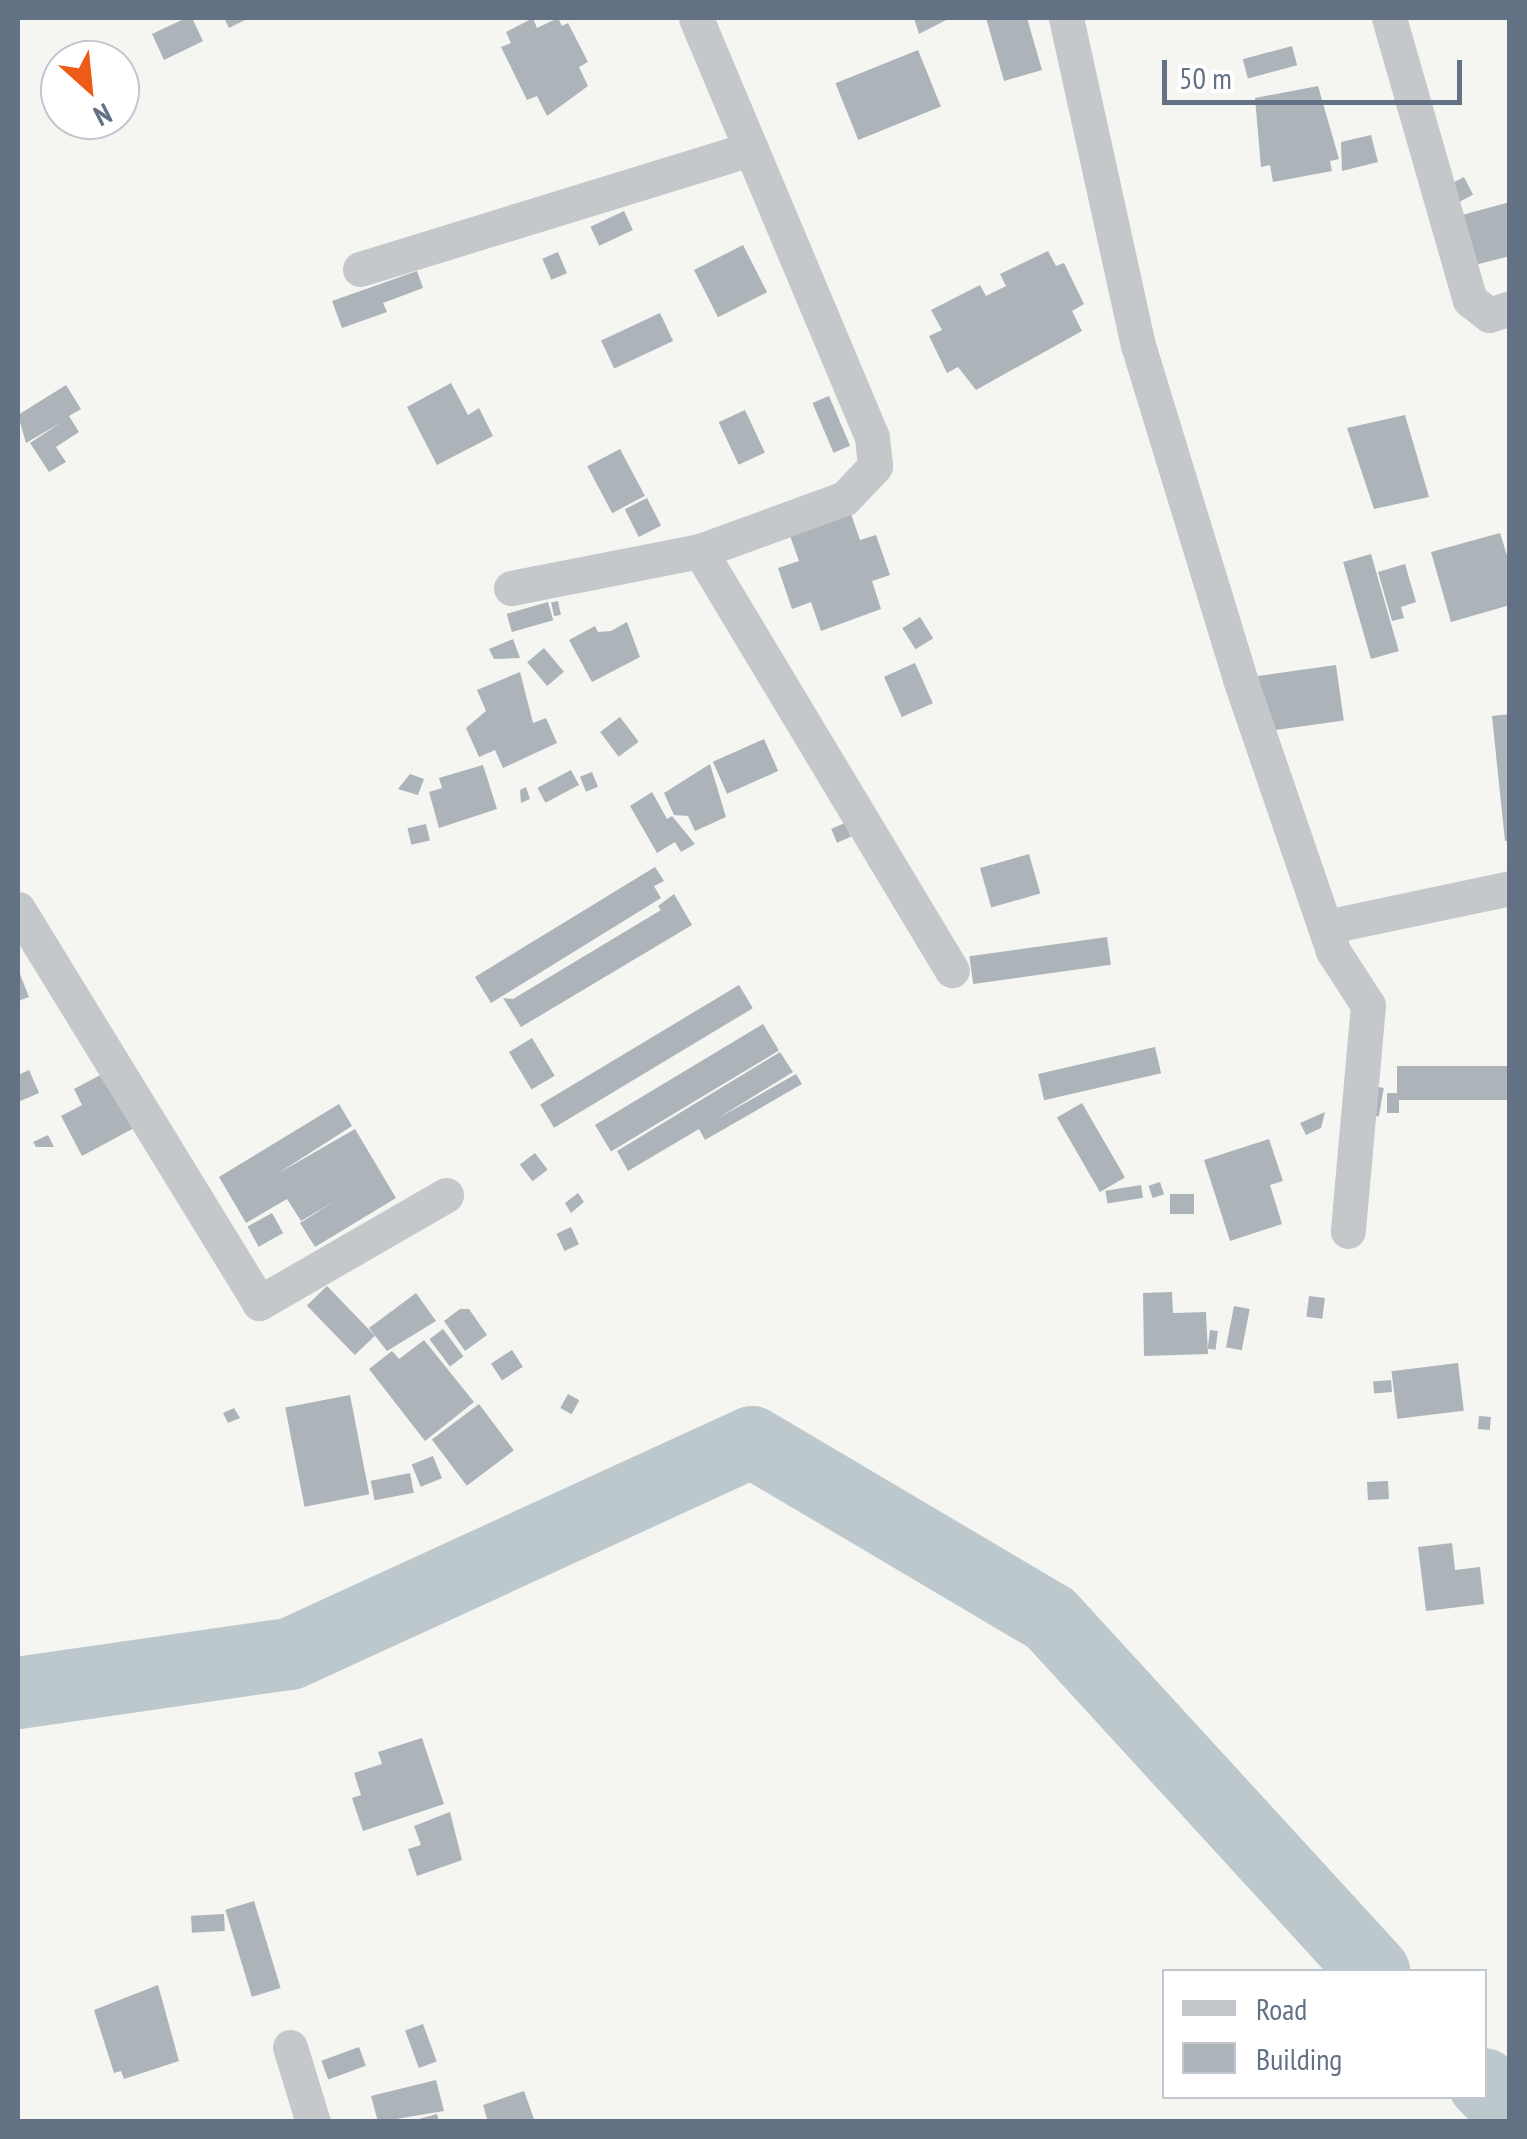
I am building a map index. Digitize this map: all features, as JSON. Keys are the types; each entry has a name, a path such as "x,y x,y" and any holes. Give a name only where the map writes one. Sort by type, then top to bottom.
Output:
{"street":[{"path":"511,588 700,552 846,498 875,466 872,437 696,18"},
{"path":"1066,18 1138,345 1240,679 1330,926 1333,951 1368,1005 1348,1230"},
{"path":"1389,18 1470,300 1478,313 1510,308"},
{"path":"360,269 751,150"},
{"path":"700,552 952,970"},
{"path":"1330,926 1510,888"},
{"path":"18,909 258,1303 446,1194"},
{"path":"290,2047 312,2122"}],"building":[{"path":"192,18 203,41 164,60 152,34"},
{"path":"224,18 249,18 229,28"},
{"path":"533,18 537,28 558,18 562,26 568,23 588,62 579,67 588,86 547,116 537,96 527,100 501,47 511,43 506,32"},
{"path":"914,18 950,18 919,34"},
{"path":"986,18 1027,18 1042,70 1004,81"},
{"path":"1292,46 1297,65 1248,79 1243,59"},
{"path":"918,50 941,107 858,140 835,83"},
{"path":"1318,86 1339,159 1330,161 1332,171 1273,182 1270,165 1261,167 1255,98"},
{"path":"1371,135 1378,162 1342,171 1341,142"},
{"path":"1464,177 1473,195 1456,203 1447,186"},
{"path":"1510,202 1510,256 1475,265 1462,215"},
{"path":"624,211 633,230 599,246 590,227"},
{"path":"743,245 767,292 718,317 694,270"},
{"path":"1048,251 1056,266 1064,263 1084,304 1072,311 1082,331 976,390 958,367 947,373 929,336 942,330 931,310 980,285 986,296 1006,286 1000,274"},
{"path":"558,252 567,273 551,280 542,259"},
{"path":"417,271 423,288 383,303 387,312 342,328 332,301"},
{"path":"660,313 673,341 614,369 601,340"},
{"path":"451,383 468,415 479,408 493,436 437,465 407,407"},
{"path":"66,385 81,409 69,416 79,432 56,447 66,462 49,472 30,443 62,422 26,443 18,415"},
{"path":"829,396 850,446 834,453 812,403"},
{"path":"745,410 765,453 739,465 719,422"},
{"path":"1405,415 1429,497 1374,509 1347,428"},
{"path":"620,449 645,496 612,513 587,466"},
{"path":"647,498 661,526 639,537 625,509"},
{"path":"850,511 860,540 876,535 890,575 872,581 881,609 821,631 811,602 792,609 778,568 799,561 789,533"},
{"path":"1500,533 1510,565 1510,605 1451,622 1431,552"},
{"path":"1371,554 1399,651 1371,659 1343,562"},
{"path":"1405,564 1416,602 1401,607 1404,618 1392,621 1378,572"},
{"path":"558,601 561,615 554,616 551,602"},
{"path":"548,602 553,620 512,632 507,614"},
{"path":"920,617 933,638 915,649 902,628"},
{"path":"627,622 640,657 592,682 569,640 595,626 598,632 611,631"},
{"path":"513,639 520,658 494,659 489,649"},
{"path":"544,648 564,672 547,686 527,662"},
{"path":"915,663 933,703 902,717 884,677"},
{"path":"1336,665 1344,720 1265,732 1257,676"},
{"path":"520,672 533,723 546,718 557,743 503,768 495,750 479,757 466,728 486,711 477,690"},
{"path":"1510,714 1510,840 1505,841 1492,716"},
{"path":"620,717 639,742 619,757 600,732"},
{"path":"764,739 778,771 727,794 713,762"},
{"path":"710,764 726,817 695,831 688,816 674,815 664,793"},
{"path":"483,765 497,809 439,828 429,792 442,788 439,778"},
{"path":"571,770 579,785 545,803 537,788"},
{"path":"592,772 598,787 586,792 580,777"},
{"path":"410,774 424,779 418,795 398,789"},
{"path":"526,787 530,799 521,803 520,790"},
{"path":"652,792 667,819 672,816 695,844 681,852 675,842 657,853 630,806"},
{"path":"845,823 851,837 837,843 831,829"},
{"path":"426,824 430,841 411,845 407,828"},
{"path":"1029,854 1040,893 991,907 980,868"},
{"path":"655,867 664,881 654,886 661,898 491,1003 475,977"},
{"path":"674,894 692,925 521,1027 503,998 513,999 661,910 658,906"},
{"path":"1107,937 1111,965 973,984 969,956"},
{"path":"18,969 29,997 18,1001"},
{"path":"739,985 753,1008 554,1128 540,1104"},
{"path":"763,1024 779,1051 611,1152 595,1125"},
{"path":"532,1038 555,1076 532,1090 509,1052"},
{"path":"1155,1047 1161,1073 1044,1100 1038,1074"},
{"path":"780,1052 793,1072 715,1120 796,1074 802,1084 705,1140 699,1129 628,1171 617,1151"},
{"path":"1397,1066 1510,1066 1510,1100 1397,1100"},
{"path":"29,1070 39,1093 18,1102 18,1075"},
{"path":"106,1072 136,1127 82,1156 61,1116 82,1105 74,1089"},
{"path":"1373,1086 1384,1088 1379,1116 1368,1115"},
{"path":"1387,1093 1399,1093 1399,1113 1387,1113"},
{"path":"1082,1103 1125,1177 1100,1192 1057,1118"},
{"path":"339,1104 352,1126 277,1174 355,1129 396,1198 315,1247 300,1223 335,1201 301,1221 287,1199 246,1223 219,1177"},
{"path":"1325,1112 1321,1128 1306,1135 1300,1123"},
{"path":"48,1135 54,1147 36,1147 33,1142"},
{"path":"1269,1139 1283,1181 1270,1185 1282,1224 1230,1241 1204,1160"},
{"path":"535,1153 548,1170 532,1181 520,1164"},
{"path":"1160,1182 1164,1194 1153,1198 1149,1186"},
{"path":"1141,1185 1143,1198 1107,1203 1105,1191"},
{"path":"578,1193 584,1202 571,1213 565,1203"},
{"path":"1170,1194 1194,1194 1194,1214 1170,1214"},
{"path":"272,1213 283,1233 259,1247 248,1227"},
{"path":"571,1227 579,1244 565,1251 556,1234"},
{"path":"327,1286 375,1336 355,1355 307,1305"},
{"path":"1172,1292 1173,1313 1206,1312 1208,1354 1144,1356 1143,1293"},
{"path":"416,1293 436,1321 387,1351 369,1328"},
{"path":"1309,1296 1325,1298 1322,1319 1306,1317"},
{"path":"1234,1306 1250,1309 1242,1350 1226,1347"},
{"path":"460,1309 469,1309 487,1335 465,1351 444,1321"},
{"path":"443,1329 463,1356 450,1366 429,1339"},
{"path":"1210,1330 1218,1331 1216,1350 1208,1349"},
{"path":"424,1340 474,1402 425,1441 369,1369 392,1351 399,1359"},
{"path":"512,1350 523,1367 502,1380 491,1364"},
{"path":"1458,1363 1464,1411 1397,1419 1391,1371"},
{"path":"1391,1380 1392,1392 1374,1394 1373,1382"},
{"path":"568,1394 579,1400 572,1414 560,1408"},
{"path":"350,1395 369,1494 304,1507 285,1408"},
{"path":"479,1404 514,1450 467,1486 432,1440"},
{"path":"234,1408 240,1418 228,1423 223,1413"},
{"path":"1479,1416 1491,1417 1490,1430 1478,1429"},
{"path":"433,1456 442,1478 421,1487 412,1465"},
{"path":"410,1473 414,1493 375,1500 371,1481"},
{"path":"1388,1481 1389,1499 1368,1500 1367,1482"},
{"path":"1452,1543 1455,1570 1480,1567 1484,1604 1426,1611 1418,1547"},
{"path":"422,1738 444,1804 363,1831 352,1798 361,1795 354,1773 382,1764 378,1752"},
{"path":"450,1812 462,1860 417,1876 408,1849 421,1845 414,1826"},
{"path":"254,1901 281,1988 252,1997 225,1910"},
{"path":"224,1914 225,1931 192,1933 191,1916"},
{"path":"158,1985 179,2061 124,2079 121,2071 114,2073 94,2010"},
{"path":"423,2024 437,2062 419,2068 405,2030"},
{"path":"359,2047 366,2066 328,2079 321,2061"},
{"path":"436,2080 444,2111 378,2122 371,2096"},
{"path":"524,2091 535,2122 488,2122 483,2105"},
{"path":"437,2114 439,2122 415,2122 415,2120"}],"waterway":[{"path":"18,1693 290,1654 752,1442 1050,1618 1371,1969"},
{"path":"1487,2087 1510,2110"}]}
